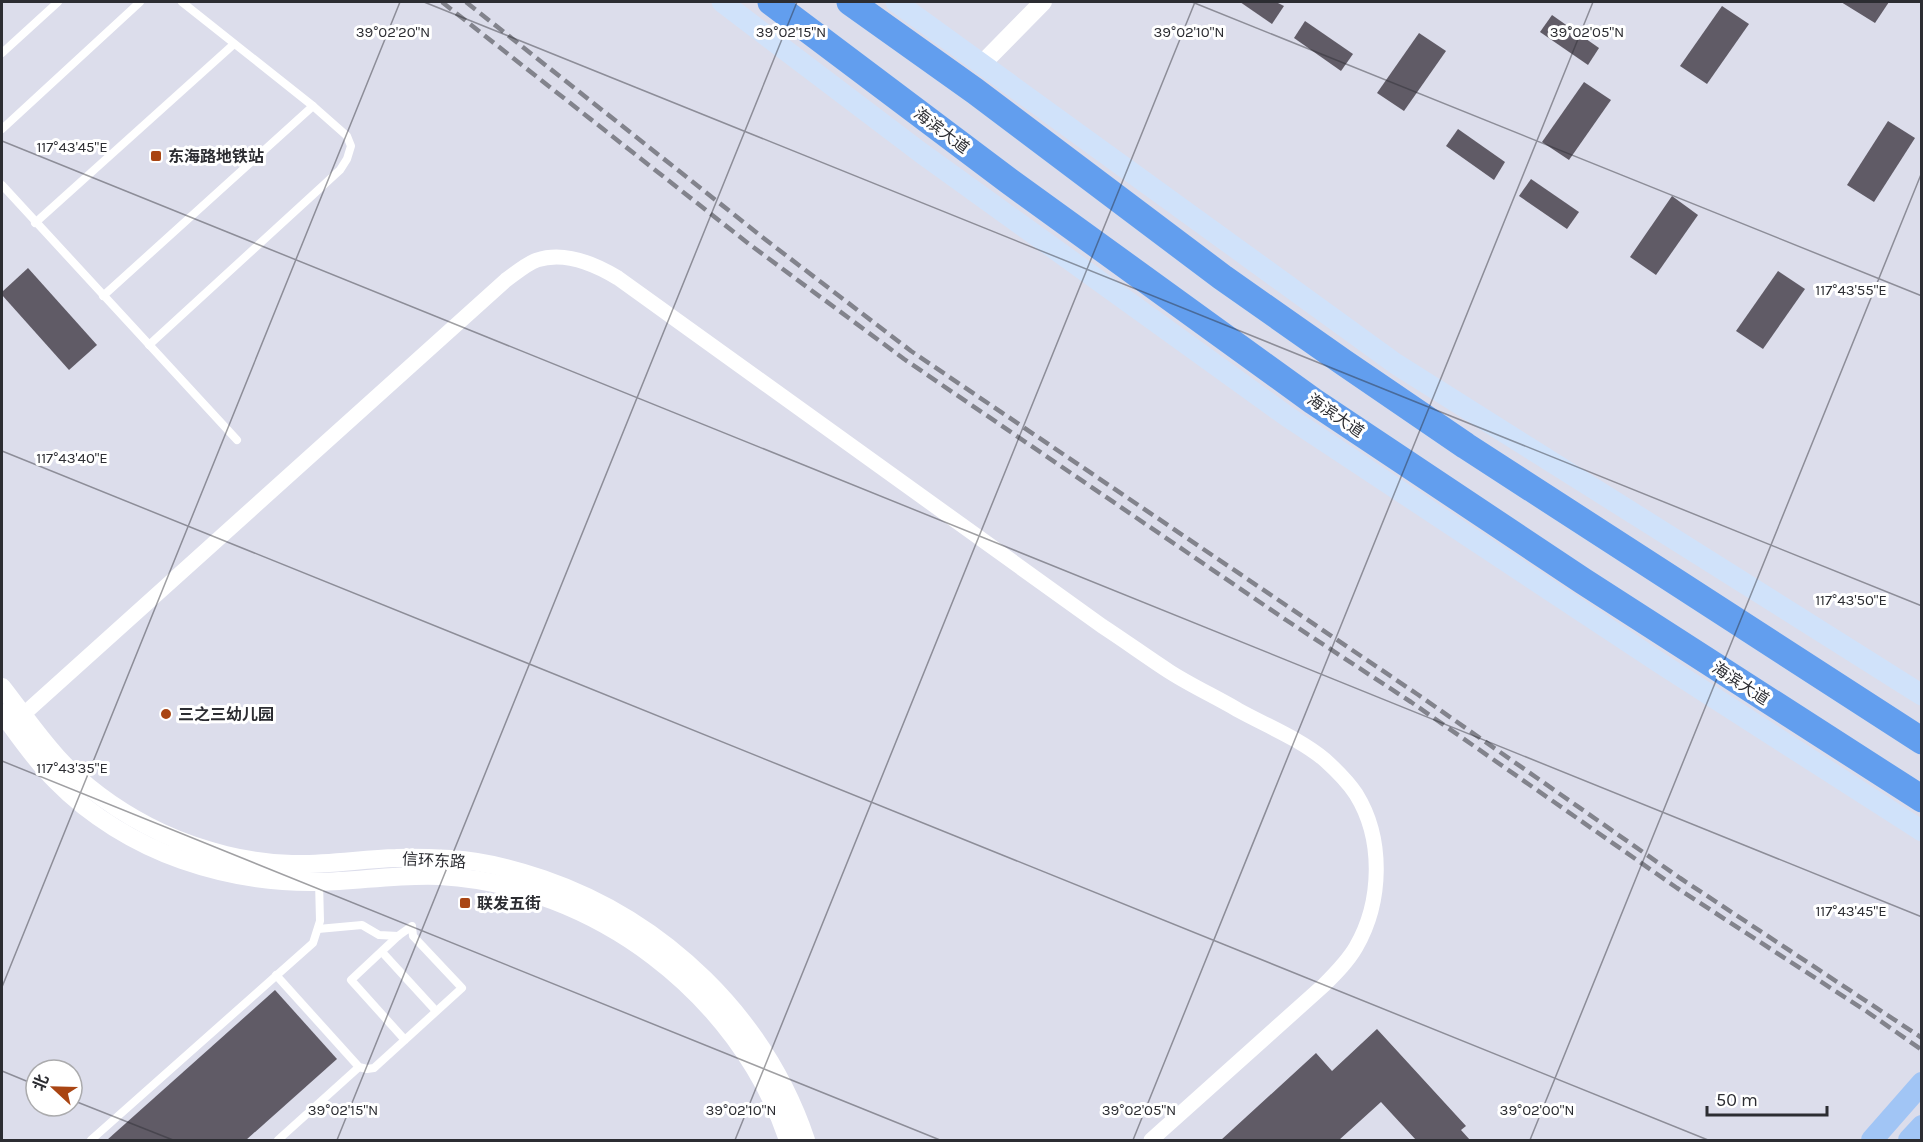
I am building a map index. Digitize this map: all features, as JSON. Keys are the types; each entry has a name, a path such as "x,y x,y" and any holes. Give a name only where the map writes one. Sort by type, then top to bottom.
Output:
{"highway":[{"name":"海滨大道","path":"771,2 1009,182 1313,401 1583,581 1922,799"},
{"path":"850,2 975,91 1213,270 1343,362 1476,453 1922,741"}],"main road":[{"path":"722,2 920,152 1288,417 1660,663 1922,831"},
{"path":"896,2 1396,364 1922,695"},
{"path":"1872,1140 1922,1083"},
{"path":"1909,1140 1922,1126"}],"street":[{"path":"982,64 1044,2"},
{"path":"12,718 506,280 537,260 553,258 584,262 601,268 1102,626 1171,672 1301,743 1324,759 1355,793 1365,810 1370,825 1377,866 1370,919 1356,947 1324,985 1151,1140"},
{"name":"信环东路","path":"2,687 12,718 79,778 122,810 163,833 188,843 239,857 318,873 474,879 536,894 588,916 653,956 692,989 722,1022 738,1042 766,1088 788,1140"},
{"name":"信环东路","path":"318,873 396,858 455,859 509,868 560,885 606,905 643,929 695,970 743,1020 784,1088 806,1140"}],"lane":[{"path":"2,53 58,2"},
{"path":"124,16 132,2"},
{"path":"2,127 140,2"},
{"path":"149,345 344,165 351,146 347,136 313,106 182,2"},
{"path":"35,223 234,44"},
{"path":"103,296 313,106"},
{"path":"2,185 237,440"},
{"path":"91,1140 313,943 320,921 318,873"},
{"path":"318,929 362,926 379,935 398,936"},
{"path":"276,975 359,1067 367,1070 374,1068 405,1040 436,1011 462,988 413,936 412,926 351,980 405,1040"},
{"path":"382,952 436,1011"},
{"path":"278,1140 359,1067"}],"building":[{"path":"1240,2 1276,2 1284,6 1272,24"},
{"path":"1841,2 1889,2 1875,23"},
{"path":"1722,6 1749,24 1707,84 1680,66"},
{"path":"1552,15 1599,48 1588,65 1540,32"},
{"path":"1305,21 1353,54 1341,71 1294,38"},
{"path":"1419,33 1446,51 1404,111 1377,93"},
{"path":"1584,82 1611,100 1569,160 1542,142"},
{"path":"1888,121 1915,138 1874,202 1847,185"},
{"path":"1458,129 1505,162 1494,180 1446,146"},
{"path":"1531,179 1579,212 1567,229 1519,196"},
{"path":"1672,196 1698,215 1656,275 1630,257"},
{"path":"28,268 97,345 69,370 2,295 2,292"},
{"path":"1778,271 1805,289 1763,349 1736,331"},
{"path":"275,990 337,1059 246,1140 107,1140"},
{"path":"1377,1029 1466,1126 1461,1130 1470,1140 1416,1140 1381,1102 1339,1140 1221,1140 1316,1053 1332,1071"}],"railway":[{"path":"442,2 749,244 904,359 1286,620 1411,702 1677,888 1922,1050"},
{"path":"466,2 766,240 911,351 1417,694 1680,878 1922,1038"}],"place":[{"name":"东海路地铁站","path":"156,156"},
{"name":"三之三幼儿园","path":"166,714"},
{"name":"联发五街","path":"465,903"}]}
